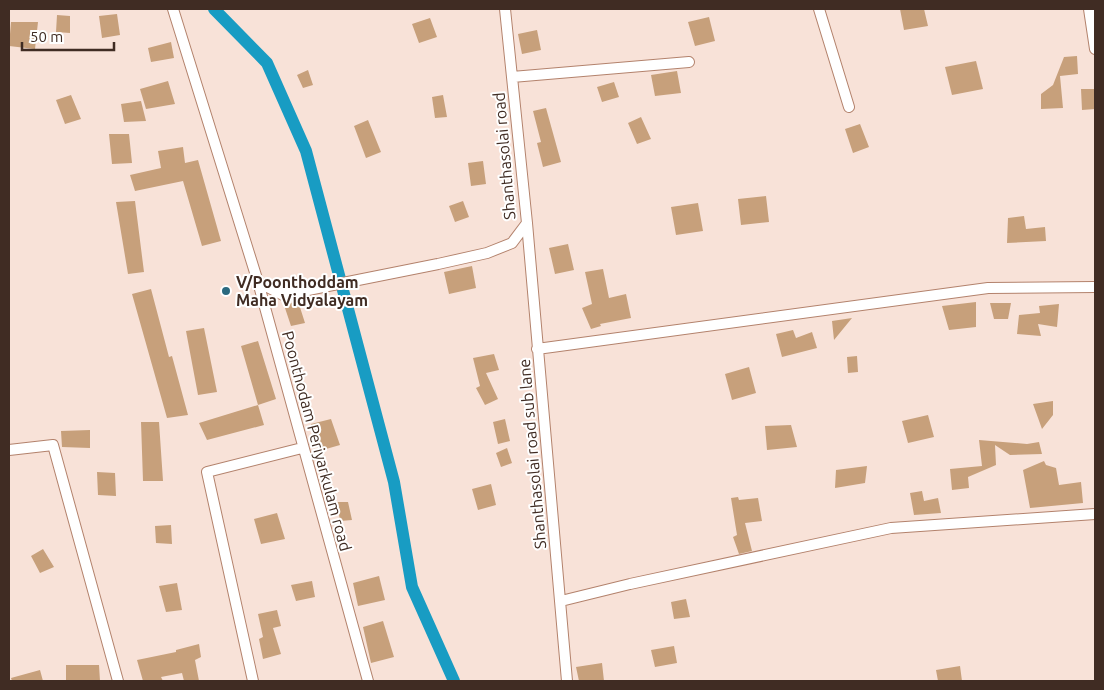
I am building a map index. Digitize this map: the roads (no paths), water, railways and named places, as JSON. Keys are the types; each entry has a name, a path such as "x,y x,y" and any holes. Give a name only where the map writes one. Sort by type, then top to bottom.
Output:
{"street":[{"name":"Poonthodam Periyarkulam road","path":"173,9 258,282 302,448 368,681"},
{"name":"Shanthasolai road","path":"258,282 283,295 487,253 512,243 527,223 504,9"},
{"path":"819,9 850,107"},
{"path":"1089,9 1095,48"},
{"path":"512,77 689,62"},
{"name":"Shanthasolai road sub lane","path":"527,223 567,681"},
{"path":"537,349 988,288 1095,287"},
{"path":"9,450 53,445 118,681"},
{"path":"253,681 207,472 302,448"},
{"path":"561,601 630,584 891,528 1095,514"}],"waterway":[{"path":"214,9 267,63 306,151 394,482 412,587 454,681"}],"place":[{"name":"V/Poonthoddam Maha Vidyalayam","path":"226,291"}]}
